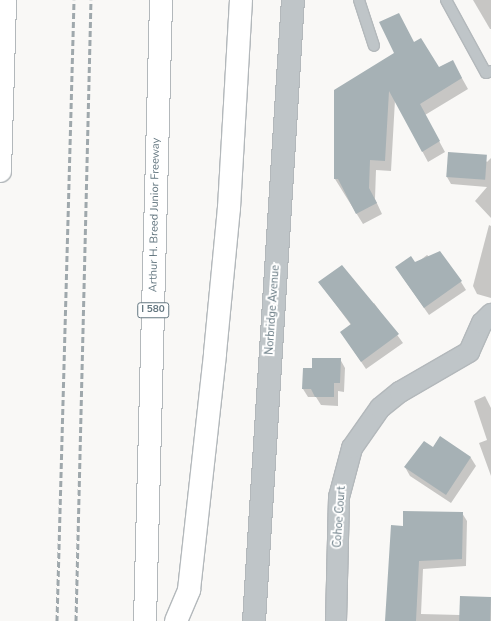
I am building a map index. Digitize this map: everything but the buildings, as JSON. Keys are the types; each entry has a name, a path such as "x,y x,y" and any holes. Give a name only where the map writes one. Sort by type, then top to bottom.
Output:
{"highway":[{"path":"0,171 4,0"},
{"name":"Arthur H. Breed Junior Freeway","path":"145,621 161,0"},
{"path":"176,621 190,590 215,353 229,208 241,0"}],"street":[{"name":"Norbridge Avenue","path":"254,621 293,0"},
{"name":"Cohoe Court","path":"336,621 339,497 352,448 380,408 400,392 469,352 482,323 491,314"}],"lane":[{"path":"359,0 374,46"},
{"path":"446,0 486,73 491,70"}],"railway":[{"path":"57,621 74,0"},
{"path":"76,621 91,0"}]}
